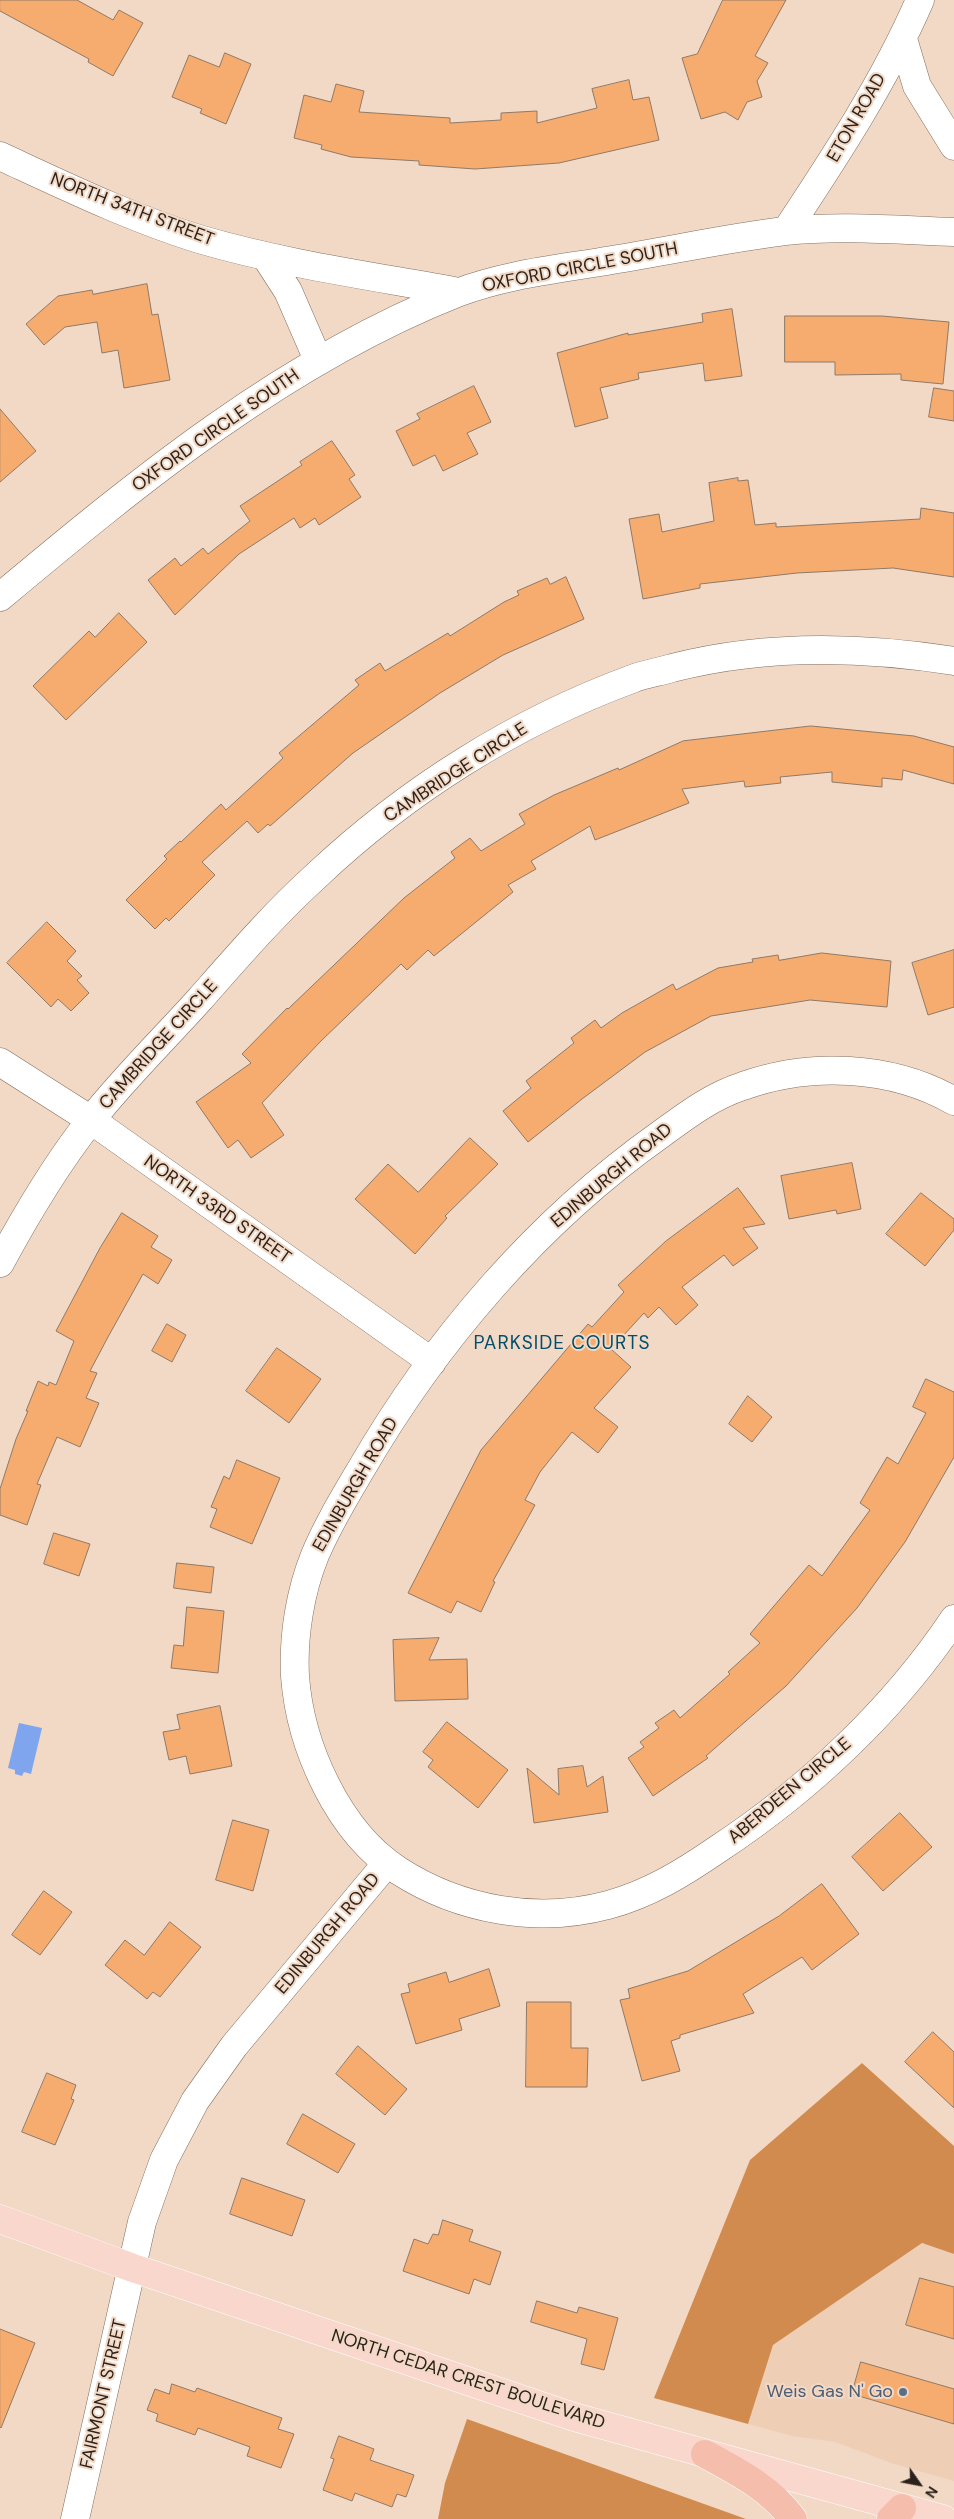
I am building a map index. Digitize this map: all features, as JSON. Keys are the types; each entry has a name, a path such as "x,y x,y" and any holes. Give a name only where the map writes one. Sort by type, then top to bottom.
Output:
{"highway":[{"path":"706,2454 757,2483 793,2519"}],"main road":[{"name":"NORTH CEDAR CREST BOULEVARD","path":"0,2220 133,2268 574,2417 706,2454 897,2515 943,2519"}],"street":[{"name":"ETON ROAD","path":"786,231 827,168 903,39 920,0"},
{"path":"903,39 917,86 954,146"},
{"name":"NORTH 34TH STREET","path":"0,156 85,196 197,238 266,257 459,292"},
{"name":"OXFORD CIRCLE SOUTH","path":"0,597 156,471 318,360 388,323 459,292 510,277 786,231 869,229 954,232"},
{"path":"266,257 288,290 318,360"},
{"name":"CAMBRIDGE CIRCLE","path":"0,1263 49,1183 91,1120 268,924 316,876 367,831 421,791 478,754 537,721 633,678 698,662 767,652 837,649 906,653 954,661"},
{"name":"NORTH 33RD STREET","path":"0,1062 91,1120 432,1362"},
{"name":"EDINBURGH ROAD","path":"133,2268 142,2222 164,2160 195,2101 234,2046 387,1863 361,1837 333,1798 313,1756 300,1711 295,1673 297,1626 303,1589 324,1536 375,1445 432,1362 478,1304 528,1248 582,1197 640,1149 708,1101 741,1086 777,1076 822,1070 868,1073 904,1080 939,1093 954,1101"},
{"name":"ABERDEEN CIRCLE","path":"387,1863 417,1882 458,1900 502,1911 537,1914 573,1912 608,1905 651,1890 675,1878 752,1826 824,1767 868,1724 910,1676 954,1618"},
{"name":"FAIRMONT STREET","path":"75,2519 133,2268"}],"shaded area":[{"path":"862,2063 954,2146 954,2254 922,2243 773,2345 748,2424 654,2398 750,2160"},
{"path":"922,2243 954,2254 954,2481 891,2463 835,2442 792,2436 748,2424 773,2345"},
{"path":"467,2419 746,2519 438,2519 445,2483"}],"water":[{"path":"19,1723 42,1728 31,1774 24,1772 22,1776 15,1774 15,1770 8,1768"}],"building":[{"path":"0,0 77,0 113,20 119,10 143,23 113,76 88,62 89,59 0,11"},
{"path":"723,0 786,0 755,56 768,63 757,81 762,97 747,102 738,120 725,112 701,119 682,58 697,54"},
{"path":"225,53 251,64 226,124 200,113 202,109 172,97 189,55 219,67"},
{"path":"629,80 633,100 649,97 659,140 559,163 475,169 419,165 419,161 351,157 321,149 322,145 294,138 304,95 331,102 336,84 364,91 359,112 450,118 450,123 501,120 501,113 537,111 537,123 597,108 592,89"},
{"path":"147,284 152,315 158,314 170,380 124,388 118,350 102,353 97,322 65,327 44,345 26,324 58,296 92,290 93,294"},
{"path":"732,309 742,376 705,381 703,363 638,373 639,379 600,388 608,418 575,427 557,353 628,333 628,335 703,322 702,314"},
{"path":"785,316 882,316 949,322 943,384 901,380 901,374 835,375 835,362 785,362"},
{"path":"474,386 491,422 467,433 478,454 443,471 435,455 413,466 396,431 420,419 417,414"},
{"path":"934,388 954,391 954,421 929,417"},
{"path":"0,409 36,451 0,482"},
{"path":"332,441 355,475 349,479 361,497 319,525 315,518 300,528 294,518 239,554 175,615 148,580 175,558 181,566 203,548 208,554 250,521 240,506 302,465 300,462"},
{"path":"738,478 738,481 748,480 755,525 776,523 776,527 920,519 921,508 954,513 954,577 893,568 797,573 700,584 700,588 643,599 629,519 659,514 662,532 714,521 709,483"},
{"path":"566,577 584,619 503,655 440,693 353,753 270,826 268,824 258,833 247,821 202,862 215,875 169,921 166,918 155,929 126,900 167,859 164,856 180,841 221,804 226,810 283,758 279,753 359,685 355,680 380,663 385,671 448,633 450,636 504,602 519,595 517,591 547,578 550,584"},
{"path":"119,613 147,642 66,720 33,686 89,631 95,637"},
{"path":"811,726 914,736 954,747 954,784 903,770 902,780 882,778 882,787 832,782 832,772 780,777 781,783 745,787 744,781 682,789 689,803 595,840 590,826 531,861 536,869 508,885 513,892 434,956 428,950 407,970 401,964 321,1041 262,1103 284,1135 251,1158 238,1140 228,1148 196,1102 251,1063 242,1054 287,1008 404,898 455,858 451,852 470,838 481,851 525,824 519,814 554,795 618,768 619,770 683,741"},
{"path":"47,922 76,951 67,961 82,976 77,980 89,993 71,1011 58,999 51,1007 7,963"},
{"path":"954,950 954,1007 928,1015 912,963"},
{"path":"822,953 891,961 887,1007 810,1000 711,1016 645,1052 528,1142 503,1111 531,1088 526,1081 574,1043 571,1038 595,1020 601,1028 622,1013 673,984 676,990 718,968 753,962 752,959 778,955 779,960"},
{"path":"470,1138 498,1164 445,1216 447,1218 415,1254 355,1199 388,1164 418,1192"},
{"path":"852,1163 861,1209 837,1214 836,1210 789,1219 781,1176"},
{"path":"738,1188 765,1224 743,1228 758,1248 733,1266 724,1255 682,1287 698,1305 676,1325 659,1307 648,1318 644,1313 611,1349 631,1367 594,1408 618,1427 598,1453 572,1432 540,1472 525,1500 535,1505 493,1581 495,1582 481,1612 457,1601 451,1613 408,1593 481,1450 588,1324 592,1327 624,1292 618,1285 666,1241"},
{"path":"921,1193 954,1219 954,1230 925,1266 886,1234"},
{"path":"122,1213 158,1236 151,1247 172,1260 158,1284 143,1274 108,1337 90,1371 97,1373 86,1398 99,1403 80,1447 57,1437 37,1484 41,1485 27,1525 0,1515 0,1489 16,1439 38,1381 48,1386 49,1382 56,1385 74,1341 56,1331 100,1248"},
{"path":"167,1324 186,1335 172,1362 152,1351"},
{"path":"277,1348 321,1379 289,1423 246,1391"},
{"path":"926,1379 954,1392 954,1457 905,1542 857,1608 786,1686 706,1756 708,1758 653,1796 628,1758 644,1747 640,1742 659,1728 655,1723 674,1710 680,1718 730,1674 728,1672 760,1643 750,1634 809,1565 822,1576 870,1510 860,1503 887,1457 898,1464 926,1413 913,1407"},
{"path":"748,1396 772,1417 752,1442 729,1424"},
{"path":"237,1460 280,1478 252,1544 210,1527 217,1509 211,1507 224,1476 229,1479"},
{"path":"54,1533 90,1544 79,1576 44,1564"},
{"path":"177,1563 214,1567 211,1593 174,1588"},
{"path":"187,1607 224,1611 218,1673 171,1668 174,1645 183,1646"},
{"path":"439,1638 429,1660 467,1659 468,1699 395,1701 393,1640"},
{"path":"220,1706 232,1766 190,1774 186,1756 169,1760 163,1732 180,1729 177,1715"},
{"path":"447,1722 508,1770 478,1808 428,1767 433,1760 423,1752"},
{"path":"583,1766 587,1787 603,1776 608,1812 534,1823 527,1768 559,1795 558,1769"},
{"path":"900,1813 932,1847 883,1891 852,1857"},
{"path":"233,1820 269,1830 253,1891 216,1880"},
{"path":"822,1884 859,1934 812,1970 802,1957 743,1994 754,2013 680,2035 680,2038 671,2041 680,2071 642,2081 620,2000 630,1998 628,1989 688,1971 779,1916"},
{"path":"44,1891 72,1912 40,1955 12,1935"},
{"path":"170,1922 201,1947 160,1997 153,1992 147,1999 105,1965 125,1940 144,1955"},
{"path":"489,1969 500,2006 459,2019 462,2030 416,2044 401,1994 410,1992 408,1984 446,1972 449,1982"},
{"path":"527,2002 571,2002 571,2048 588,2048 587,2087 526,2087"},
{"path":"933,2032 954,2052 954,2108 905,2062"},
{"path":"358,2046 407,2089 385,2115 336,2074"},
{"path":"47,2073 76,2085 71,2099 74,2100 55,2145 22,2132"},
{"path":"303,2114 355,2144 338,2173 287,2144"},
{"path":"242,2178 305,2200 292,2236 230,2214"},
{"path":"443,2220 473,2230 469,2241 501,2252 490,2285 474,2279 469,2294 403,2271 414,2239 428,2244 433,2234 438,2235"},
{"path":"920,2278 954,2287 954,2339 906,2325"},
{"path":"537,2301 577,2313 579,2307 618,2318 604,2370 581,2364 587,2339 531,2322"},
{"path":"0,2329 35,2343 1,2428 0,2427"},
{"name":"Weis Gas N' Go","path":"861,2362 954,2389 954,2424 852,2394"},
{"path":"172,2384 195,2392 197,2388 282,2418 278,2429 294,2434 281,2468 247,2456 250,2447 198,2428 195,2435 156,2421 158,2414 147,2410 155,2389 169,2394"},
{"path":"339,2436 374,2449 370,2460 414,2475 406,2497 397,2494 392,2507 355,2493 352,2501 323,2490 334,2459 331,2458"}],"place":[{"name":"Weis Gas N' Go","path":"903,2392"}],"district":[{"name":"PARKSIDE COURTS","path":"562,1344"}]}
